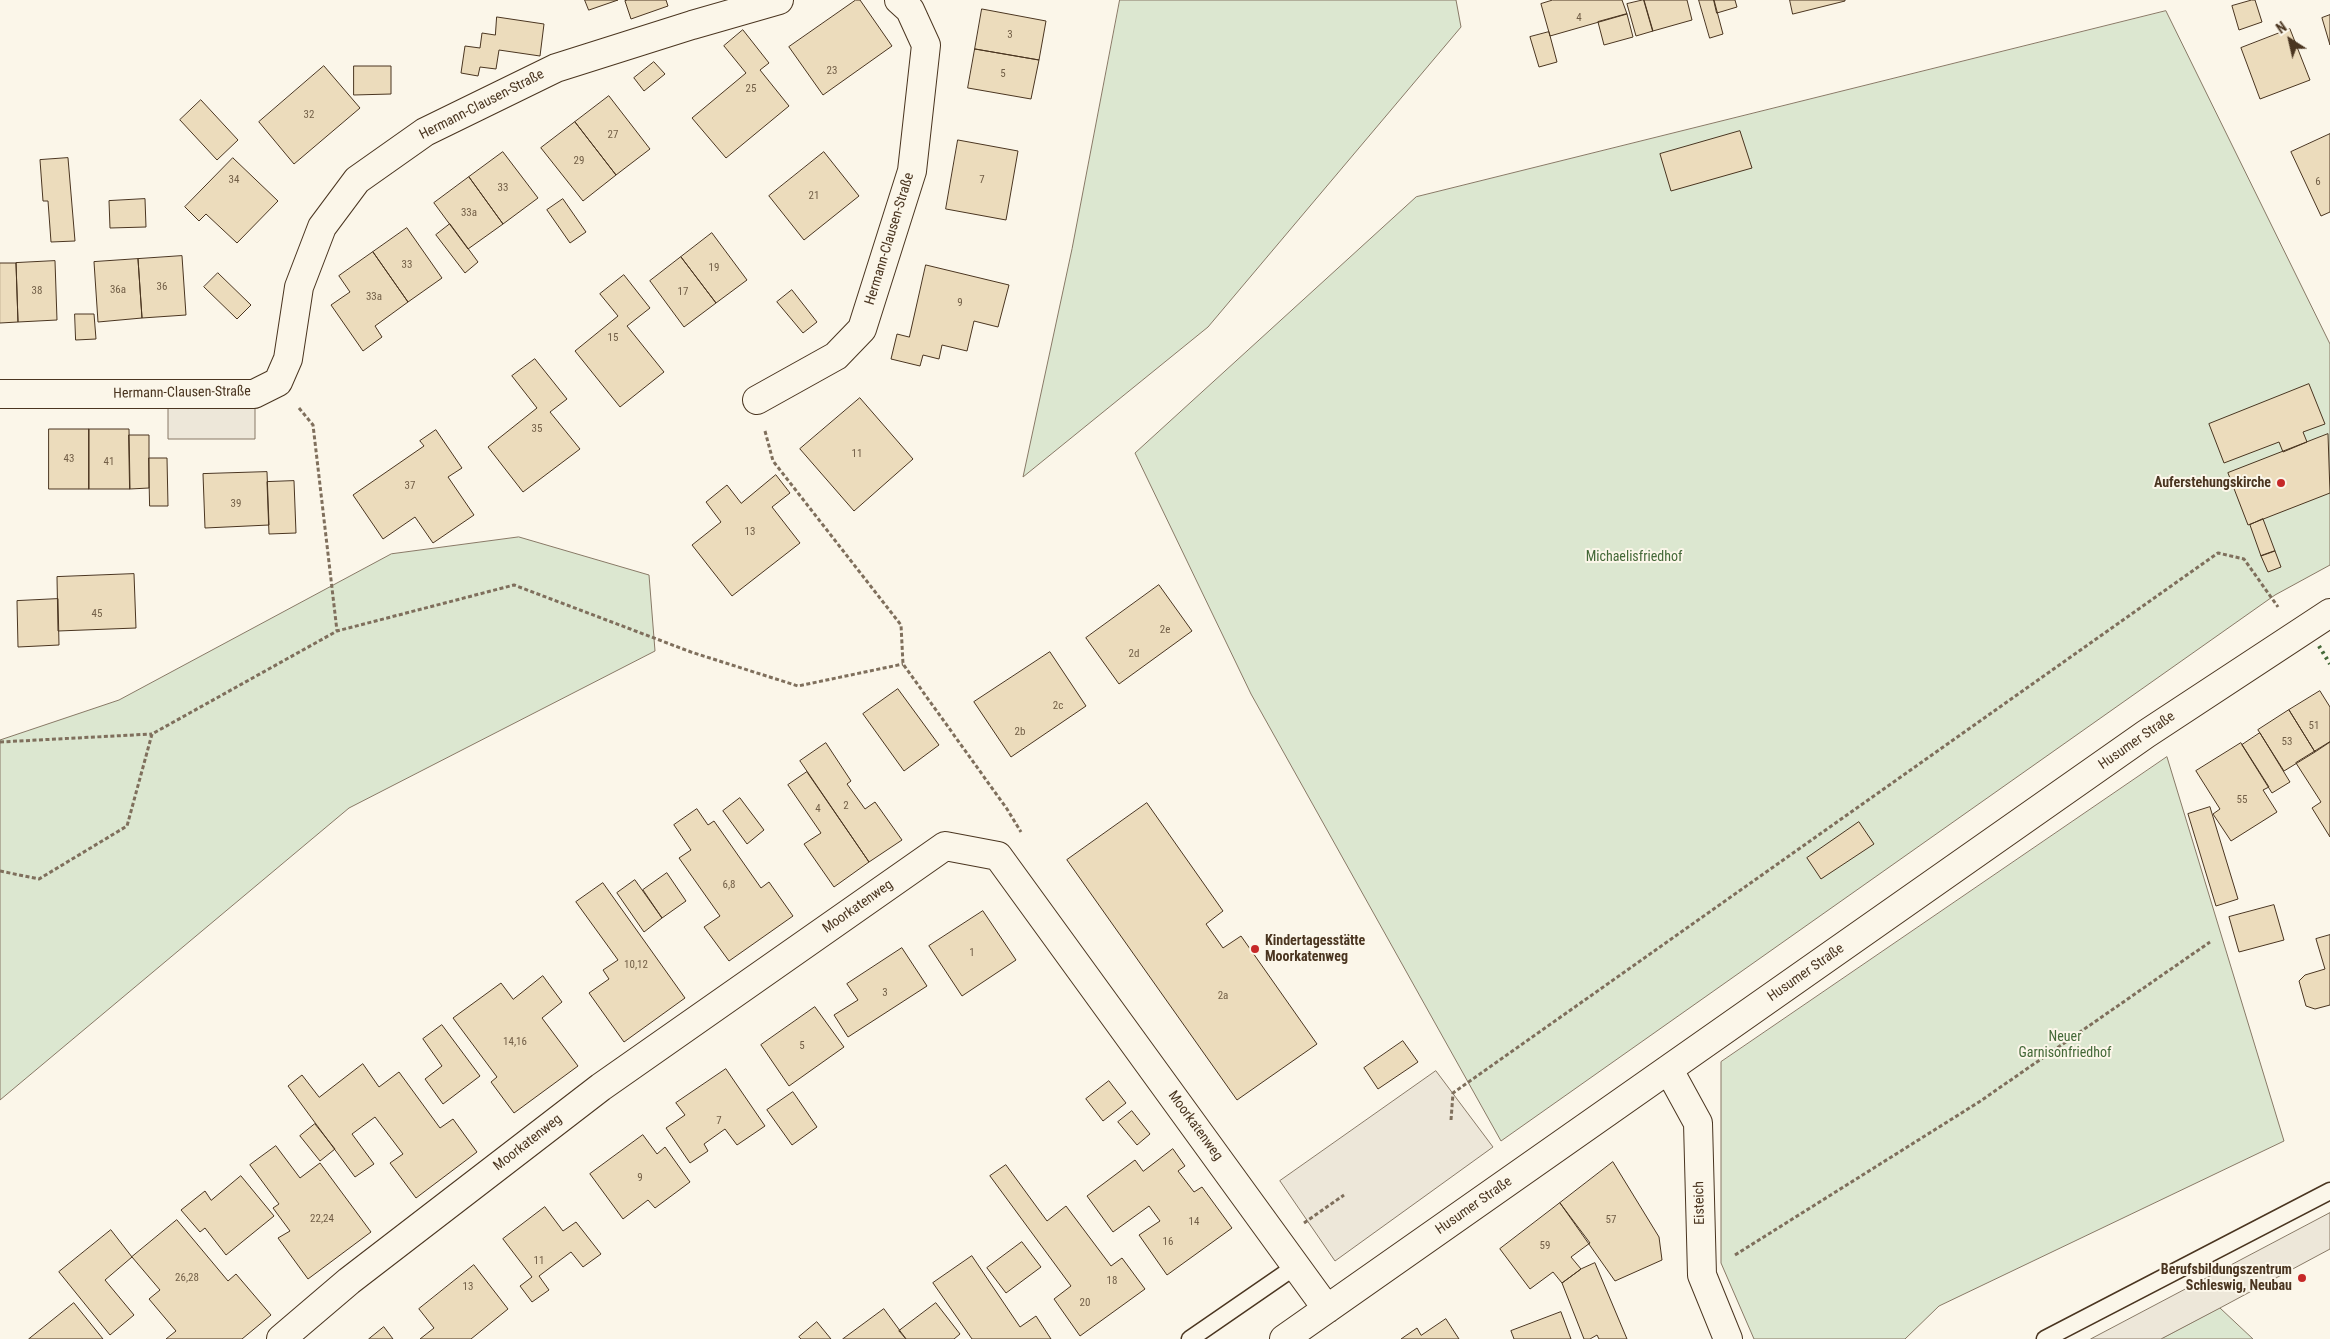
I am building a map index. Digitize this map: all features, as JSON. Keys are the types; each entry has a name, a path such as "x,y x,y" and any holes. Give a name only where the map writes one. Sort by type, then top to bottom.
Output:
{"street":[{"name":"Hermann-Clausen-Straße","path":"0,394 254,394 278,382 288,359 299,288 322,227 357,180 425,132 556,68 779,0"},
{"name":"Hermann-Clausen-Straße","path":"757,400 836,356 862,329 914,161 926,45 910,10 899,0"},
{"name":"Husumer Straße","path":"1284,1339 2146,734 2330,613"},
{"name":"Moorkatenweg","path":"281,1339 349,1281 600,1087 945,846 998,856 1327,1309"},
{"name":"Eisteich","path":"1669,1070 1698,1123 1702,1275 1728,1339"}],"lane":[{"path":"2045,1339 2330,1191"},
{"path":"1190,1339 1296,1266"}],"path":[{"path":"278,382 313,425 337,631"},
{"path":"757,400 773,461 901,625 902,664 1007,808 1024,838"},
{"path":"1451,1120 1453,1093 2218,553 2244,560 2296,634"},
{"path":"0,742 152,734 337,631 514,584 690,652 798,686 902,664"},
{"path":"0,871 39,879 127,826 152,734"},
{"path":"1738,1253 1979,1102 2210,942"},
{"path":"1306,1231 1302,1225 1344,1195"}],"green space":[{"path":"1120,0 1456,0 1461,27 1208,327 1023,477 1072,249"},
{"name":"Michaelisfriedhof","path":"2166,11 2330,344 2330,565 2275,595 1501,1141 1251,694 1135,453 1416,197"},
{"path":"519,537 649,575 655,651 349,808 0,1100 0,740 119,700 391,554"},
{"name":"Neuer Garnisonfriedhof","path":"2167,757 2284,1141 1939,1306 1905,1339 1754,1339 1721,1263 1721,1062"},
{"path":"2220,1308 2253,1339 2161,1339"}],"shaded area":[{"path":"255,405 255,439 168,439 168,406"},
{"path":"1436,1071 1493,1147 1335,1261 1280,1181"},
{"path":"2330,1213 2330,1249 2220,1308 2161,1339 2091,1339"}],"building":[{"path":"585,0 618,0 589,10"},
{"path":"666,0 668,6 631,19 625,1"},
{"path":"856,0 860,0 892,46 823,95 789,47"},
{"path":"1553,0 1622,0 1627,14 1550,36 1541,4"},
{"path":"1644,0 1653,31 1636,36 1627,4"},
{"path":"1644,0 1687,0 1692,20 1653,31"},
{"path":"1699,0 1714,0 1723,34 1710,38"},
{"path":"1714,0 1735,0 1737,7 1717,13"},
{"path":"1790,0 1845,0 1845,1 1793,14"},
{"path":"2255,0 2262,22 2239,30 2232,6"},
{"path":"982,9 1046,21 1039,60 975,49"},
{"path":"1627,14 1633,37 1604,45 1598,22"},
{"path":"2330,15 2330,45 2322,18"},
{"path":"497,17 544,24 540,56 499,50 496,69 480,67 478,76 461,73 465,46 480,48 482,33 495,35"},
{"path":"2290,29 2310,80 2260,99 2241,48"},
{"path":"743,30 769,63 760,70 789,106 726,158 692,118 746,73 724,46"},
{"path":"1549,32 1557,62 1539,67 1530,37"},
{"path":"975,49 1039,60 1031,99 968,88"},
{"path":"654,62 665,74 644,91 634,78"},
{"path":"324,66 360,108 294,164 259,122"},
{"path":"354,66 391,66 391,94 354,95"},
{"path":"609,96 650,149 616,175 575,122"},
{"path":"201,100 238,140 217,160 180,120"},
{"path":"575,122 616,175 583,201 541,148"},
{"path":"1740,131 1752,168 1671,191 1660,154"},
{"path":"2330,134 2330,212 2321,216 2291,152"},
{"path":"958,140 1018,151 1006,220 946,209"},
{"path":"503,152 538,198 503,224 469,177"},
{"path":"824,152 859,196 804,240 769,196"},
{"path":"68,158 75,241 51,242 48,201 43,201 40,160"},
{"path":"233,158 278,201 237,243 206,214 199,221 185,207"},
{"path":"469,177 503,224 468,249 434,203"},
{"path":"145,199 146,227 110,228 109,201"},
{"path":"563,199 586,232 570,243 547,210"},
{"path":"450,224 478,262 465,273 436,235"},
{"path":"407,228 442,278 408,302 373,252"},
{"path":"712,233 747,280 716,303 681,257"},
{"path":"373,252 408,302 375,326 382,337 363,351 331,305 350,292 339,276"},
{"path":"182,256 186,315 142,318 138,259"},
{"path":"681,257 716,303 684,327 650,281"},
{"path":"138,259 142,318 98,322 94,262"},
{"path":"55,261 57,320 18,322 16,263"},
{"path":"0,263 16,263 18,322 0,323"},
{"path":"926,265 1009,285 998,327 974,321 967,351 942,345 939,359 923,355 920,366 891,359 897,334 909,337"},
{"path":"218,273 251,305 237,319 204,287"},
{"path":"624,275 650,308 627,326 664,372 620,407 575,351 618,316 600,294"},
{"path":"792,290 817,322 803,333 777,302"},
{"path":"75,314 94,314 96,339 76,340"},
{"path":"535,359 567,399 550,412 580,449 523,492 488,447 537,408 512,376"},
{"path":"2309,384 2325,424 2303,432 2307,442 2283,452 2279,442 2224,463 2209,424"},
{"path":"860,398 913,459 854,511 800,449"},
{"path":"49,429 89,429 89,489 49,489"},
{"path":"89,429 129,429 130,489 89,489"},
{"path":"436,430 462,468 448,477 474,515 433,543 415,517 383,539 353,495 424,446 420,441"},
{"name":"Auferstehungskirche","path":"2328,434 2330,493 2248,525 2228,473"},
{"path":"129,435 149,435 149,488 130,489"},
{"path":"149,458 167,458 168,506 150,506"},
{"path":"267,472 269,525 205,528 203,474"},
{"path":"776,475 790,493 772,507 800,543 732,596 692,545 721,522 706,502 727,485 741,503"},
{"path":"294,481 296,533 269,534 267,482"},
{"path":"2263,519 2275,551 2261,556 2250,525"},
{"path":"2275,551 2281,567 2268,572 2261,556"},
{"path":"134,574 136,628 58,631 57,577"},
{"path":"1159,585 1192,631 1119,684 1086,638"},
{"path":"58,599 59,645 18,647 17,601"},
{"path":"1050,652 1086,706 1011,757 974,702"},
{"path":"898,689 939,745 904,771 863,714"},
{"path":"2320,691 2330,707 2330,742 2315,752 2289,710"},
{"path":"2289,710 2315,752 2284,771 2258,730"},
{"path":"2260,733 2290,782 2272,793 2242,745"},
{"path":"2330,742 2330,837 2312,808 2321,802 2296,763"},
{"path":"826,743 851,781 847,784 865,809 875,802 902,840 869,862 800,761"},
{"path":"2241,743 2269,787 2263,790 2277,812 2231,841 2213,814 2220,809 2196,771"},
{"path":"807,772 869,862 834,887 804,844 821,833 788,785"},
{"path":"740,798 764,830 747,844 723,811"},
{"path":"1147,803 1223,911 1206,924 1223,948 1241,936 1317,1044 1237,1100 1067,860"},
{"path":"2210,807 2238,899 2216,906 2188,814"},
{"path":"697,809 708,825 714,821 761,888 769,882 793,916 729,961 704,927 720,916 679,858 691,850 674,825"},
{"path":"1859,822 1874,844 1821,879 1807,858"},
{"path":"667,873 686,901 662,918 643,890"},
{"path":"635,880 662,918 644,932 617,893"},
{"path":"603,883 685,998 624,1042 589,993 609,979 603,970 618,960 576,902"},
{"path":"2274,905 2284,940 2239,952 2229,917"},
{"path":"983,911 1016,960 962,996 929,946"},
{"path":"2330,935 2330,1005 2315,1009 2306,1006 2299,981 2305,975 2325,969 2316,939"},
{"path":"902,948 927,986 848,1037 834,1015 858,1000 847,984"},
{"path":"543,976 562,1002 542,1018 578,1066 514,1113 491,1082 497,1077 453,1018 501,983 513,999"},
{"path":"815,1007 844,1047 789,1086 761,1045"},
{"path":"442,1025 480,1076 443,1104 425,1079 442,1066 423,1039"},
{"path":"1403,1041 1418,1062 1378,1089 1364,1068"},
{"path":"363,1064 379,1087 399,1072 440,1128 453,1119 477,1152 416,1198 390,1163 403,1154 375,1117 352,1134 374,1164 355,1177 288,1086 302,1075 319,1097"},
{"path":"726,1069 765,1126 737,1145 725,1129 704,1144 708,1151 690,1163 666,1128 685,1115 676,1103"},
{"path":"1109,1081 1126,1103 1103,1121 1086,1099"},
{"path":"793,1092 817,1127 792,1145 767,1110"},
{"path":"1132,1111 1150,1134 1137,1145 1118,1122"},
{"path":"315,1124 335,1149 320,1161 300,1136"},
{"path":"643,1135 657,1154 665,1147 690,1182 655,1208 648,1200 623,1219 590,1174"},
{"path":"276,1146 300,1178 320,1163 371,1232 308,1279 278,1238 290,1231 273,1208 279,1204 250,1165"},
{"path":"1173,1149 1185,1166 1178,1171 1194,1192 1202,1187 1232,1228 1167,1275 1139,1235 1160,1221 1149,1206 1113,1232 1087,1196 1135,1160 1143,1171"},
{"path":"1613,1162 1659,1237 1662,1260 1615,1281 1560,1203"},
{"path":"1006,1165 1047,1221 1066,1206 1111,1266 1122,1258 1145,1289 1080,1336 1054,1299 1071,1286 990,1176"},
{"path":"241,1176 274,1216 226,1255 205,1228 200,1232 181,1210 205,1191 211,1200"},
{"path":"1560,1203 1590,1243 1571,1257 1581,1269 1562,1283 1553,1272 1530,1289 1500,1249"},
{"path":"545,1207 563,1231 576,1222 601,1254 583,1267 571,1252 539,1276 549,1290 532,1302 520,1286 532,1277 503,1239"},
{"path":"177,1220 228,1281 236,1274 271,1315 242,1339 166,1339 176,1331 149,1299 160,1290 132,1257"},
{"path":"111,1230 132,1257 105,1280 134,1315 110,1335 59,1272"},
{"path":"1022,1242 1041,1267 1006,1293 987,1268"},
{"path":"972,1256 1020,1327 1036,1316 1051,1339 972,1339 933,1283"},
{"path":"1595,1263 1627,1339 1599,1339 1597,1335 1590,1339 1584,1339 1562,1283 1581,1269"},
{"path":"474,1265 508,1309 471,1339 420,1339 434,1328 419,1309"},
{"path":"74,1303 103,1339 29,1339"},
{"path":"936,1303 960,1334 954,1339 906,1339 899,1331"},
{"path":"884,1309 906,1339 843,1339"},
{"path":"1561,1312 1571,1339 1514,1339 1511,1331"},
{"path":"1446,1319 1459,1339 1401,1339 1417,1328 1421,1335"},
{"path":"817,1322 831,1339 801,1339 799,1337"},
{"path":"384,1327 393,1339 369,1339"}],"hedge":[{"path":"2319,646 2330,664"}],"place":[{"name":"Auferstehungskirche","path":"2281,483"},
{"name":"Kindertagesstätte Moorkatenweg","path":"1255,949"},
{"name":"Berufsbildungszentrum Schleswig, Neubau","path":"2302,1278"}]}
